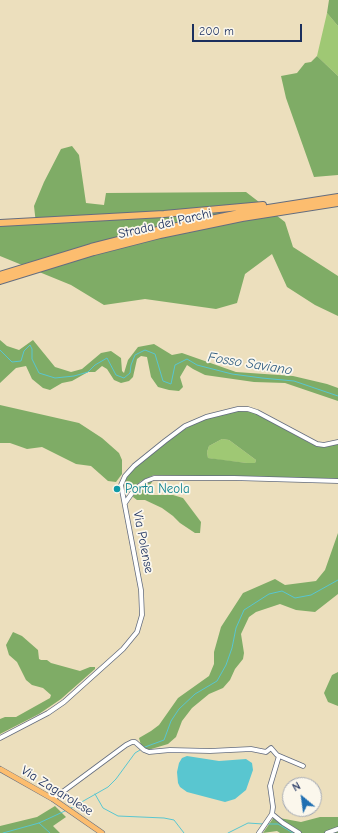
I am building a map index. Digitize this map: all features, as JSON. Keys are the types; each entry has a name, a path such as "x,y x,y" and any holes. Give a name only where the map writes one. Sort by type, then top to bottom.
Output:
{"highway":[{"name":"Strada dei Parchi","path":"0,275 181,224 338,197"},
{"path":"0,223 174,213 310,201"},
{"name":"Strada dei Parchi","path":"0,280 93,250 141,239 242,218 338,203"}],"main road":[{"name":"Via Zagarolese","path":"0,769 54,799 102,833"}],"street":[{"path":"125,503 121,484 124,476 131,468 179,430 196,421 215,414 238,409 251,410 314,443 324,445 338,442"},
{"name":"Via Polense","path":"0,738 48,713 64,702 123,649 137,632 142,615 141,590 125,503 140,485 150,479 156,478 234,478 338,481"},
{"path":"54,799 132,742 138,744 147,752 170,750 204,751 248,749 266,752 271,748 280,756 303,766"},
{"path":"259,833 272,814 273,808 270,786 280,756"},
{"path":"272,814 299,833"},
{"path":"327,833 338,829"}],"green space":[{"path":"329,0 338,0 338,26 327,13"},
{"path":"327,13 338,26 338,76 317,56"},
{"path":"317,56 338,76 338,175 314,177 286,98 281,76 297,73 305,63 311,62"},
{"path":"72,146 79,155 86,203 104,205 106,193 246,192 285,222 293,247 338,276 338,316 315,305 287,287 272,254 245,274 237,303 216,309 145,299 104,305 71,285 0,256 0,226 36,224 34,206 44,182 61,149"},
{"path":"0,340 7,346 19,350 33,340 55,367 71,372 82,369 101,353 111,351 121,358 122,371 124,373 128,360 138,347 154,344 172,355 182,353 236,372 293,376 327,384 338,388 338,401 285,383 254,382 205,375 187,365 180,377 183,387 179,391 169,390 158,387 151,377 147,357 141,356 137,359 133,377 129,381 121,383 114,380 107,369 102,366 95,372 88,372 72,381 62,383 50,390 43,388 32,379 26,366 16,368 0,383"},
{"path":"0,405 79,423 102,438 119,453 122,460 122,474 116,482 108,481 91,466 76,464 42,447 27,449 10,443 0,443"},
{"path":"238,411 254,412 310,443 321,447 338,444 338,479 154,475 141,481 126,494 123,483 132,469 180,432 197,422 215,415","holes":["222,439 229,440 256,460 255,463 208,458 207,452 209,446"]},
{"path":"222,439 229,440 256,460 255,463 208,458 207,452 209,446"},
{"path":"151,480 152,482 146,493 153,495 173,495 183,498 201,522 200,533 195,533 162,508 145,500 137,500 133,497 134,492"},
{"path":"338,533 338,594 315,612 296,610 280,604 256,612 249,617 241,634 244,653 243,659 235,669 230,680 223,688 209,694 192,708 182,721 176,737 168,744 148,750 145,749 141,745 139,738 159,725 178,698 209,676 214,664 214,652 221,627 243,593 275,579 285,585 316,581 325,570"},
{"path":"13,632 22,636 38,650 39,659 41,660 47,660 51,663 80,671 90,667 95,667 95,669 61,699 39,714 0,734 0,719 5,717 16,717 50,698 51,695 43,688 32,685 26,680 17,662 9,655 6,645"},
{"path":"338,672 338,706 328,702 324,693 332,675"},
{"path":"55,806 66,817 53,826 60,833 0,833 0,826 37,817"},
{"path":"274,817 301,822 320,817 338,817 338,833 280,833 277,831 263,833"}],"water":[{"path":"187,756 219,761 246,759 252,763 253,770 246,790 235,799 225,802 187,792 180,787 178,783 177,772 182,758"}],"waterway":[{"name":"Fosso Saviano","path":"0,350 12,362 21,361 24,351 30,345 32,349 32,359 39,373 55,378 74,376 88,372 95,365 107,358 116,375 124,378 130,373 135,355 145,350 155,354 163,381 171,384 175,365 187,359 197,365 232,374 294,381 338,396"},
{"path":"145,747 164,740 171,721 179,709 195,694 217,681 226,665 232,648 236,628 244,610 269,594 282,591 295,598 311,595 338,580"},
{"path":"71,808 108,787 116,779 135,753 140,750"},
{"path":"95,794 103,808 118,816 164,818 174,820 184,833"},
{"path":"3,833 39,823 67,810"},
{"path":"39,823 50,833"},
{"path":"228,833 248,823 263,824"},
{"path":"268,824 278,824 293,833"}],"place":[{"name":"Porta Neola","path":"117,489"}]}
